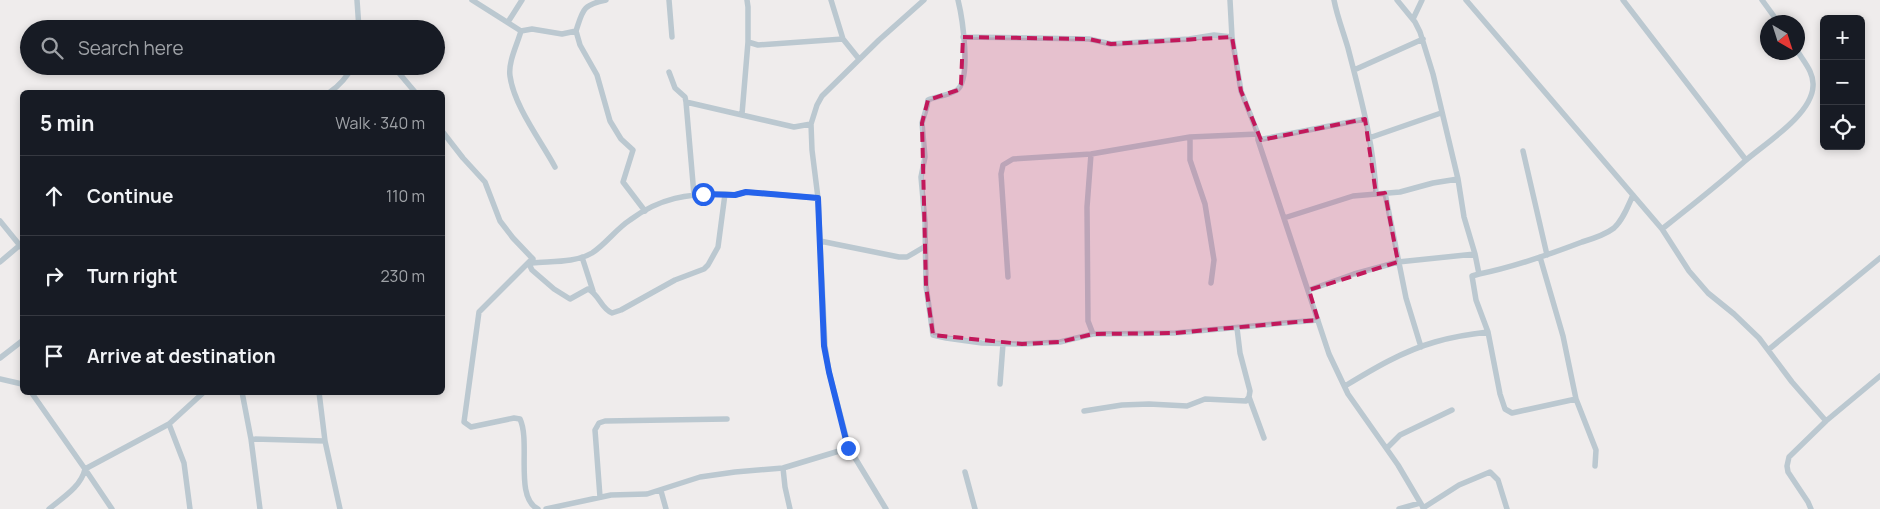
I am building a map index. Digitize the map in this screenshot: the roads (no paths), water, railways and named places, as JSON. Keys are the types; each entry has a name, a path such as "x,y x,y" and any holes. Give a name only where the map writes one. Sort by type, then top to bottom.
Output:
{"street":[{"path":"357,0 358,20"},
{"path":"472,0 521,31 532,28 562,34 576,31"},
{"path":"508,22 522,0"},
{"path":"606,0 592,3 583,8 576,31 580,45 597,75 610,122 621,139 633,150 623,182 645,210"},
{"path":"669,0 672,37"},
{"path":"742,114 748,42 747,0"},
{"path":"831,0 843,39 859,59"},
{"path":"886,509 848,448 829,372 824,346 818,198 811,124 816,105 822,96 859,59 924,0"},
{"path":"958,0 962,15 965,69 961,84 958,90 928,100 922,123 925,157 922,176 925,222 924,248 926,286 933,335 1003,344 1022,344 1060,342 1093,334 1175,333 1318,320"},
{"path":"1230,0 1232,37 1241,91 1258,137 1329,354 1348,394 1387,448 1422,506"},
{"path":"1334,0 1336,13 1342,26 1354,70 1365,119 1375,176 1376,194"},
{"path":"1397,0 1413,19 1422,39 1433,74 1458,179 1464,217 1479,274"},
{"path":"1413,19 1422,0"},
{"path":"1466,0 1662,229 1689,271 1708,293 1759,338 1826,422"},
{"path":"1623,0 1746,160"},
{"path":"1762,0 1773,15"},
{"path":"521,31 512,61 510,76 517,99 527,120 555,166"},
{"path":"963,37 1089,39 1111,44 1214,36 1232,37"},
{"path":"748,42 758,46 843,39"},
{"path":"1354,70 1422,39"},
{"path":"1662,229 1727,178 1794,121 1808,100 1813,88 1812,75 1803,60"},
{"path":"669,72 675,88 685,97 694,195"},
{"path":"333,90 348,75"},
{"path":"401,75 413,90"},
{"path":"686,102 794,127 811,124"},
{"path":"1369,138 1441,113"},
{"path":"1008,278 1001,174 1004,164 1013,159 1091,154 1190,137 1258,137 1365,119"},
{"path":"445,135 484,182 500,221 532,261"},
{"path":"1190,137 1190,160 1205,204 1214,260 1211,283"},
{"path":"1523,151 1547,255"},
{"path":"1091,154 1087,207 1088,321 1093,334"},
{"path":"1284,218 1352,196 1400,192 1433,183 1458,179"},
{"path":"533,508 526,492 524,479 525,437 520,420 514,418 471,427 464,422 479,312 532,261 570,260 592,253 629,220 645,210 678,196 735,195 746,192 818,198"},
{"path":"1384,193 1408,306 1421,347"},
{"path":"582,257 593,291 605,308 612,313 621,310 681,277 704,269 708,265 718,247 725,194"},
{"path":"1576,399 1512,413 1505,409 1500,394 1488,332 1476,300 1472,276 1547,255 1597,237 1613,229 1620,221 1633,195"},
{"path":"0,221 20,246"},
{"path":"820,241 899,257 907,257 924,248"},
{"path":"0,262 20,248"},
{"path":"1309,290 1354,274 1398,262 1475,254"},
{"path":"1540,257 1563,336 1576,399 1596,450 1595,466"},
{"path":"1768,350 1880,258"},
{"path":"532,261 530,266 532,270 570,300 588,289 593,291"},
{"path":"1237,328 1240,353 1250,391 1249,398 1264,438"},
{"path":"1345,386 1396,357 1433,342 1488,332"},
{"path":"0,358 20,343"},
{"path":"1000,384 1003,344"},
{"path":"1811,509 1793,482 1787,466 1789,457 1826,422 1880,376"},
{"path":"0,379 20,384"},
{"path":"34,395 112,509"},
{"path":"85,469 169,424 201,395"},
{"path":"243,395 251,439 260,509"},
{"path":"318,395 325,441 340,509"},
{"path":"1084,411 1122,405 1187,406 1205,399 1246,401 1249,398"},
{"path":"1387,448 1400,435 1452,410"},
{"path":"600,497 595,430 599,423 605,421 727,419"},
{"path":"169,424 184,463 190,509"},
{"path":"251,439 325,441"},
{"path":"546,509 611,495 648,494 700,477 783,468 848,448"},
{"path":"783,468 790,509"},
{"path":"49,509 78,484 84,476 85,469"},
{"path":"965,472 975,509"},
{"path":"1399,509 1422,506 1459,485 1490,472 1498,480 1507,509"},
{"path":"661,491 666,509"}]}
